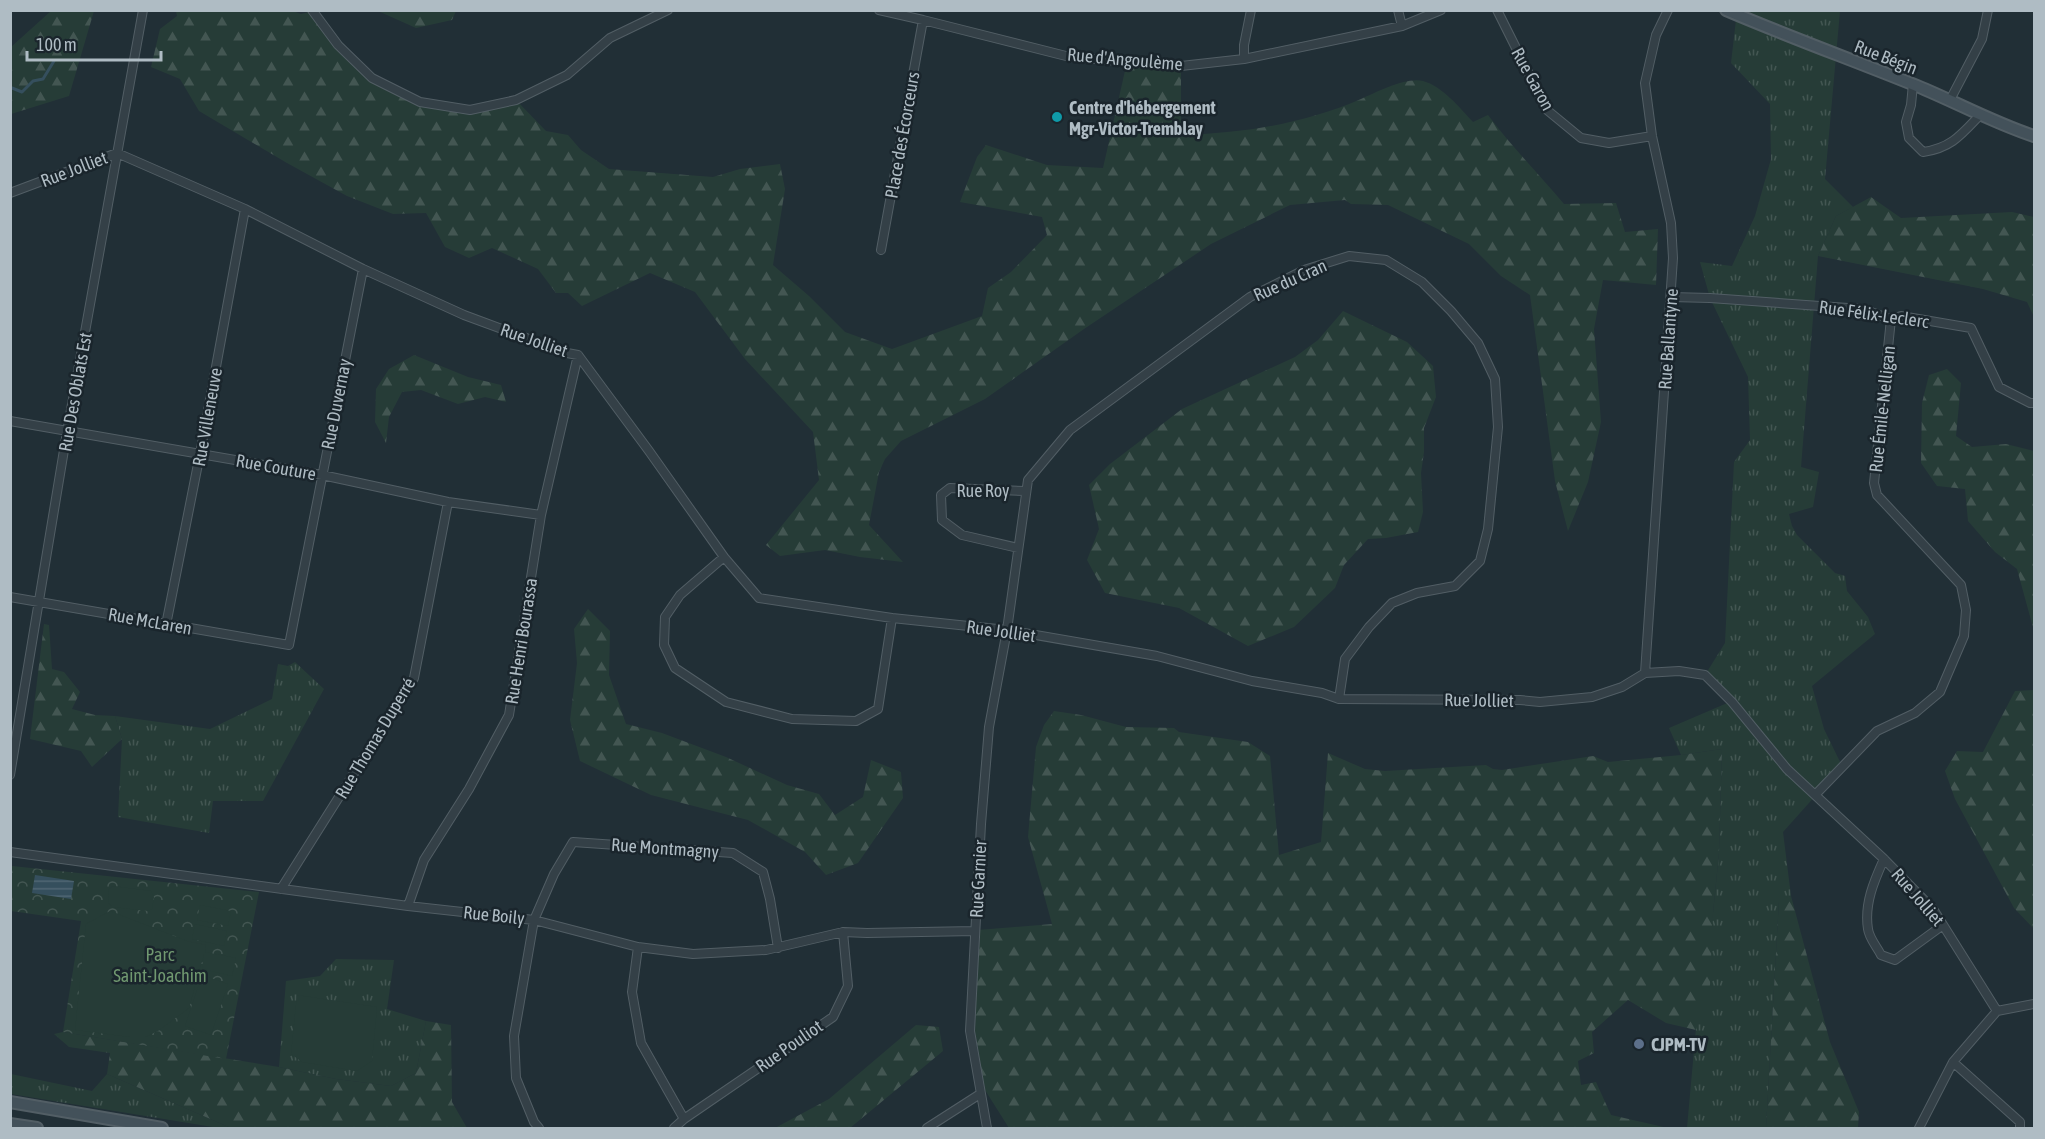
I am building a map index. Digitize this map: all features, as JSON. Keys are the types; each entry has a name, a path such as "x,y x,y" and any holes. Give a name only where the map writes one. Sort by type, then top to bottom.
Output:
{"street":[{"name":"Rue Des Oblats Est","path":"10,775 41,601 67,432 143,10"},
{"path":"312,10 338,45 372,78 420,102 470,110 516,100 567,75 609,38 668,10"},
{"name":"Rue d'Angoulème","path":"879,10 1070,57 1181,66 1244,59 1402,26 1441,10"},
{"path":"1244,59 1244,45 1251,10"},
{"path":"1398,10 1402,26"},
{"name":"Rue Garon","path":"1497,10 1547,110 1581,138 1609,143 1652,136"},
{"name":"Rue Ballantyne","path":"1645,673 1673,258 1671,223 1652,136 1646,83 1656,35 1668,10"},
{"name":"Rue Bégin","path":"1726,10 1798,41 1913,84 1980,115 2034,136"},
{"path":"1950,100 1982,39 1988,10"},
{"name":"Place des Écorceurs","path":"881,250 923,20"},
{"path":"1913,84 1906,123 1910,138 1923,152 1940,149 1962,135 1980,115"},
{"name":"Rue Jolliet","path":"10,193 117,153 245,209 363,269 464,315 578,355 723,557 759,598 892,618 1007,630 1157,656 1252,681 1322,693 1339,699 1540,702 1592,697 1622,687 1645,673 1679,671 1705,675 1732,702 1786,769 1816,794 1884,859 1932,909 1997,1011"},
{"name":"Rue Villeneuve","path":"166,625 245,209"},
{"name":"Rue du Cran","path":"1007,630 1028,480 1071,430 1250,297 1304,270 1349,256 1386,260 1422,282 1451,311 1478,343 1495,379 1498,426 1488,529 1480,561 1455,586 1417,593 1392,603 1370,627 1346,659 1339,699"},
{"name":"Rue Duvernay","path":"289,645 363,269"},
{"name":"Rue Félix-Leclerc","path":"1671,297 1862,309 1891,319 1900,316 1971,328 1999,387 2034,403"},
{"name":"Rue Émile-Nelligan","path":"1816,794 1877,731 1915,713 1940,692 1964,636 1966,610 1961,585 1877,495 1874,483 1891,319"},
{"name":"Rue Henri Bourassa","path":"408,906 424,860 469,789 509,715 541,515 578,355"},
{"name":"Rue Couture","path":"10,421 322,475 448,502 541,515"},
{"name":"Rue Roy","path":"1018,548 963,535 942,520 941,495 950,488 1025,491"},
{"name":"Rue Thomas Duperré","path":"281,889 414,678 448,502"},
{"path":"723,557 680,595 665,617 664,645 675,668 726,702 792,718 856,721 878,709 892,618"},
{"name":"Rue McLaren","path":"10,597 289,645"},
{"name":"Rue Garnier","path":"987,1128 970,1031 989,727 1007,630"},
{"name":"Rue Montmagny","path":"534,920 554,874 573,842 733,853 763,872 778,948"},
{"name":"Rue Boily","path":"10,852 408,906 534,920 638,947 693,954 778,948 843,932 975,931"},
{"path":"1884,859 1872,885 1868,905 1868,931 1881,955 1895,960 1943,925"},
{"path":"534,920 514,1036 516,1078 534,1122 539,1128"},
{"name":"Rue Pouliot","path":"674,1128 832,1017 848,986 843,932"},
{"path":"638,947 632,992 641,1043 684,1119"},
{"path":"1920,1128 1953,1062 1997,1011 2034,1004"},
{"path":"1953,1062 2020,1122 2020,1128"},
{"path":"927,1128 980,1094"},
{"path":"10,1102 162,1128"},
{"path":"10,1124 37,1128"}],"green space":[{"path":"290,10 301,14 313,11 372,78 420,102 470,110 516,100 546,131 568,135 581,150 609,169 713,177 740,169 780,164 785,189 773,265 809,296 845,332 892,349 982,316 988,288 1011,272 1047,235 1042,217 960,202 977,157 986,145 1047,165 1103,168 1127,62 1181,66 1181,135 1273,126 1339,108 1400,83 1423,81 1450,98 1473,122 1488,115 1564,204 1616,203 1625,232 1658,229 1656,285 1603,280 1594,329 1601,422 1588,482 1568,531 1555,481 1530,295 1501,276 1469,244 1388,205 1351,204 1345,200 1290,205 1211,244 985,399 901,441 885,459 879,472 869,525 903,562 825,550 780,556 766,545 819,480 813,432 745,359 695,292 650,273 582,306 568,293 556,293 538,269 492,248 469,258 445,247 426,213 393,214 347,196 287,163 199,111 180,79 151,67 160,29 177,16 176,11"},
{"path":"51,11 94,11 69,96 11,114 11,47"},
{"path":"378,11 456,11 452,20 416,28"},
{"path":"1737,11 1840,11 1825,179 1853,207 1836,216 1818,256 1801,467 1819,472 1813,507 1789,514 1797,535 1835,573 1845,576 1847,591 1868,617 1875,634 1812,686 1824,729 1842,766 1783,832 1791,896 1779,901 1766,1128 1687,1128 1696,1028 1713,913 1719,853 1722,749 1681,755 1669,728 1732,701 1705,675 1725,643 1734,462 1750,440 1748,377 1710,298 1700,262 1732,266 1755,216 1771,159 1770,104 1731,63"},
{"path":"1871,197 1901,218 2012,212 2034,217 2034,317 2027,302 1983,289 1818,256 1836,216"},
{"path":"1343,311 1407,342 1433,366 1436,397 1424,428 1421,473 1423,512 1418,532 1368,539 1344,565 1335,588 1294,627 1248,646 1179,608 1105,593 1087,560 1099,529 1089,485 1110,464 1182,409 1295,357 1318,340"},
{"path":"414,355 468,377 501,385 506,402 485,397 458,404 421,390 402,392 389,417 386,443 375,422 376,389 389,369"},
{"path":"1947,369 1961,383 1956,436 1972,447 2006,444 2034,451 2034,631 2017,569 1995,552 1968,521 1965,489 1937,486 1921,463 1922,403 1929,375"},
{"path":"588,609 610,631 609,675 626,724 662,733 726,757 787,785 819,794 835,815 863,797 871,760 901,772 903,798 858,863 826,875 805,852 748,820 651,795 580,761 570,720 577,663 574,629"},
{"path":"44,624 49,625 52,669 64,672 80,692 72,709 95,715 115,716 122,739 92,767 81,751 30,739"},
{"path":"295,662 324,689 263,801 213,801 209,833 118,817 122,739 115,716 210,729 272,699 278,664 288,666"},
{"path":"2034,690 2034,929 2014,908 1955,799 1945,771 1957,751 1983,752 2015,691"},
{"path":"1054,711 1081,715 1126,727 1174,728 1179,732 1248,742 1270,756 1279,855 1321,842 1328,753 1365,769 1385,771 1486,765 1502,770 1593,756 1608,762 1722,749 1719,853 1713,913 1710,985 1696,1030 1666,1023 1628,1000 1592,1032 1594,1053 1578,1061 1581,1085 1596,1082 1611,1115 1668,1128 1009,1128 985,1090 975,1032 978,930 1052,924 1028,837 1036,747 1044,725"},
{"name":"Parc Saint-Joachim","path":"12,866 259,892 226,1059 63,1032 81,921 11,911"},
{"path":"113,886 151,891 154,897 152,909 148,911 112,907 108,902 109,889"},
{"path":"1791,896 1830,1042 1859,1112 1858,1128 1766,1128 1779,900"},
{"path":"200,905 231,911 228,926 197,920"},
{"path":"110,911 187,941 206,945 205,952 236,958 232,976 202,969 204,954 189,1008 158,1031 145,1037 130,1037 75,1030 86,924"},
{"path":"195,924 227,931 224,946 192,939"},
{"path":"336,959 394,960 387,1009 426,1021 416,1073 391,1086 336,1079 279,1067 286,981 320,976"},
{"path":"202,975 228,984 211,1035 185,1026"},
{"path":"297,995 377,1007 372,1061 357,1071 302,1062 291,1054"},
{"path":"426,1021 451,1025 452,1102 467,1128 231,1128 107,1074 110,1053 69,1047 54,1034 63,1032 279,1067 336,1079 391,1086 416,1073"},
{"path":"916,1025 939,1027 943,1051 850,1128 775,1128 829,1099"},
{"path":"11,1074 92,1091 107,1074 231,1128 219,1128 11,1094"}],"water":[{"path":"35,875 74,881 71,899 32,893"}],"waterway":[{"path":"10,89 22,92 33,81 43,79 54,61"}],"place":[{"name":"Centre d'hébergement Mgr-Victor-Tremblay","path":"1057,117"},
{"name":"CJPM-TV","path":"1639,1044"}]}
